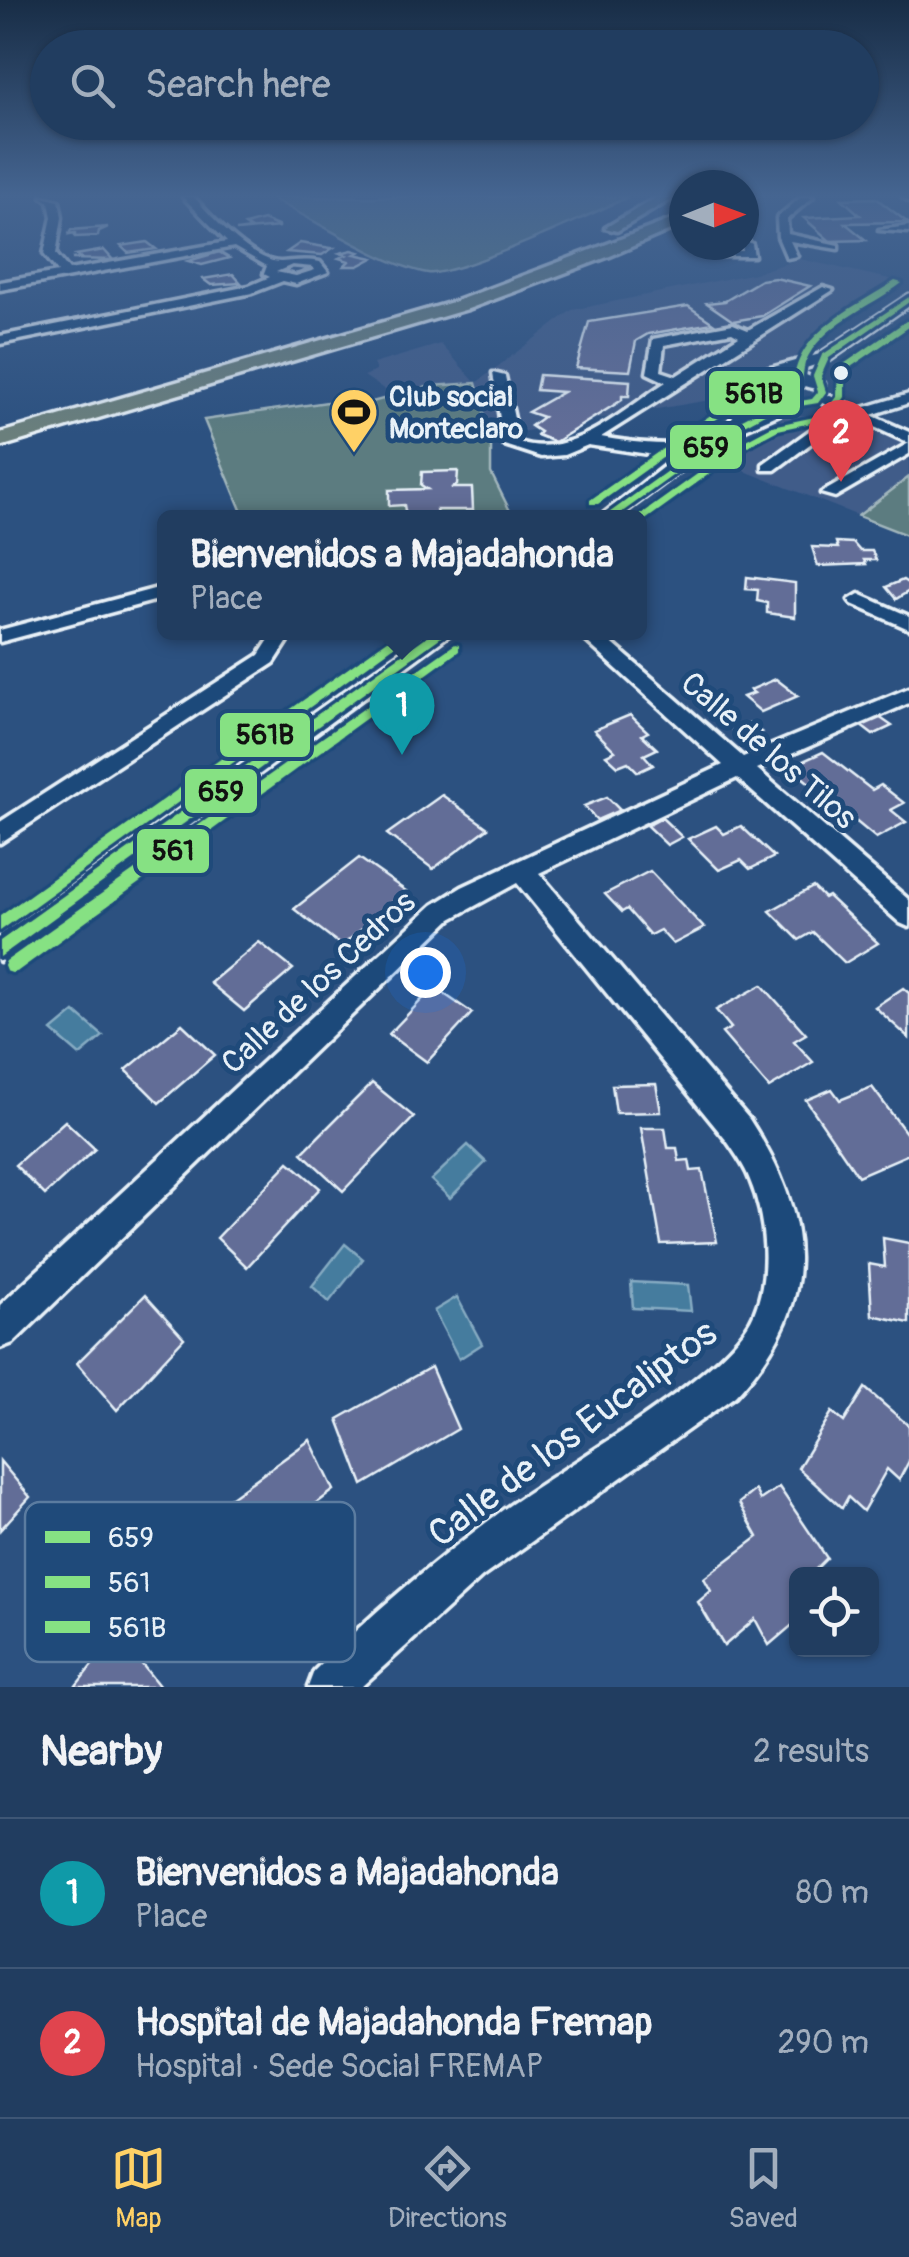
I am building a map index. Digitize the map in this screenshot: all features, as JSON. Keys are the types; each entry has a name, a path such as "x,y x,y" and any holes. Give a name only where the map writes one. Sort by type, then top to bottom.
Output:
{"highway":[{"path":"484,284 503,276"},
{"path":"0,424 508,276"},
{"path":"0,440 411,321 540,276"}],"street":[{"path":"0,286 57,276"},
{"path":"0,340 252,288 272,276"},
{"path":"498,376 512,445 536,454 565,452 677,381 722,367 749,335 827,290"},
{"path":"750,383 825,357 909,298"},
{"path":"677,381 654,373 658,342 733,328 749,335"},
{"path":"820,392 816,376 825,357"},
{"path":"722,367 750,383 764,400 858,414"},
{"path":"778,373 802,377 858,414 909,438"},
{"path":"734,427 748,404 750,383"},
{"path":"616,510 734,427 768,409 799,404 820,392"},
{"path":"769,467 828,424 909,398"},
{"path":"586,440 616,443 646,453 714,440"},
{"path":"829,493 909,448"},
{"path":"640,492 649,472 646,453"},
{"path":"0,636 157,594"},
{"path":"858,600 909,623"},
{"path":"0,834 254,678 279,640"},
{"path":"0,950 432,640"},
{"name":"Calle de los Tilos","path":"595,640 909,916"},
{"name":"Calle de los Cedros","path":"0,1330 442,912 740,767 909,694"},
{"name":"Calle de los Eucaliptos","path":"355,1660 461,1568 722,1383 755,1348 772,1317 781,1273 779,1222 765,1174 738,1130 522,872"},
{"name":"Calle de los Eucaliptos","path":"330,1687 353,1662"}],"shaded area":[{"path":"742,276 875,276 894,280 789,366 748,370 733,381 722,398 491,437 476,383 572,310"},
{"path":"441,344 476,383 431,386 394,396 364,376 376,371 373,364"},
{"path":"786,415 843,415 909,440 909,536 727,464"}],"green space":[{"name":"Club social Monteclaro","path":"476,383 491,437 491,473 510,510 241,510 204,420 334,401 361,405 431,386"},
{"path":"909,477 909,536 858,516"}],"water":[{"path":"75,1012 103,1036 80,1055 52,1031"},
{"path":"468,1145 486,1162 450,1198 431,1180"},
{"path":"345,1244 363,1259 329,1302 312,1286"},
{"path":"631,1282 688,1285 691,1311 633,1308"},
{"path":"457,1297 482,1344 459,1359 434,1311"}],"building":[{"path":"235,276 241,283 211,285 203,279"},
{"path":"775,278 810,286 762,316 733,321 707,303 725,301 761,280"},
{"path":"688,306 713,323 648,334 636,341 630,371 576,368 589,322"},
{"path":"539,375 630,381 629,396 622,396 622,400 555,442 537,435 540,432 531,426 543,417 528,412 563,392 536,390"},
{"path":"458,471 457,485 451,488 472,488 473,510 405,510 404,505 389,506 389,490 427,489 421,485 422,472"},
{"path":"836,542 853,543 860,551 872,551 876,560 818,566 812,547 838,548"},
{"path":"747,577 795,583 795,617 767,613 767,603 757,601 758,590 746,589"},
{"path":"903,580 909,584 909,591 896,599 886,587"},
{"path":"776,679 798,696 761,712 743,697 754,693 750,690"},
{"path":"630,715 648,732 642,735 657,749 644,755 653,765 638,772 628,762 618,766 606,755 615,751 594,730"},
{"path":"879,717 892,726 873,735 860,725"},
{"path":"749,723 761,732 744,740 733,731"},
{"path":"823,752 872,790 881,785 904,803 891,810 906,822 876,838 790,767"},
{"path":"442,795 488,828 433,869 387,834"},
{"path":"607,797 620,810 597,820 584,806"},
{"path":"662,818 682,837 667,845 647,826"},
{"path":"716,826 724,834 741,826 774,857 750,869 741,860 719,870 688,839"},
{"path":"359,858 406,891 342,946 294,909"},
{"path":"650,871 704,928 673,944 660,930 650,935 627,909 622,912 605,894"},
{"path":"813,887 878,943 845,963 813,932 799,940 770,911"},
{"path":"259,942 293,969 244,1011 210,983"},
{"path":"762,985 806,1034 794,1041 813,1062 769,1088 722,1033 731,1028 716,1010"},
{"path":"434,987 472,1013 427,1062 389,1034"},
{"path":"903,988 909,993 909,1038 875,1007"},
{"path":"182,1024 215,1055 159,1103 126,1070"},
{"path":"372,1083 414,1117 343,1191 302,1153"},
{"path":"656,1084 661,1112 616,1113 612,1085"},
{"path":"872,1087 909,1137 909,1154 858,1176 806,1100 832,1089 840,1100"},
{"path":"65,1121 95,1149 45,1195 15,1165"},
{"path":"641,1128 665,1128 668,1148 677,1148 679,1161 689,1160 691,1171 702,1170 717,1242 661,1244"},
{"path":"289,1162 320,1188 247,1267 217,1238"},
{"path":"883,1238 909,1243 909,1323 872,1315 869,1264 885,1267"},
{"path":"145,1295 184,1338 117,1410 77,1363"},
{"path":"431,1367 458,1429 363,1485 338,1419"},
{"path":"865,1388 909,1426 909,1461 899,1480 887,1469 863,1511 848,1497 842,1508 798,1468 832,1412 844,1422"},
{"path":"310,1440 334,1490 318,1502 224,1502"},
{"path":"0,1461 30,1497 0,1530"},
{"path":"779,1487 827,1558 818,1567 789,1567 789,1628 769,1645 755,1619 724,1646 698,1602 711,1591 704,1578 758,1537 739,1503 755,1490 760,1500"},
{"path":"94,1662 140,1662 160,1687 75,1687"}],"transit line":[{"name":"561B","path":"594,502 725,409 761,390 798,384 799,368 818,338 898,283"},
{"name":"659","path":"618,510 734,427 768,409 815,401 822,392 817,376 825,357 909,299"},
{"name":"561","path":"647,514 745,444 775,428 827,417 841,397 841,370 909,323"},
{"name":"561B","path":"0,925 397,640"},
{"name":"659","path":"0,950 431,640"},
{"name":"561","path":"12,966 455,648"}],"place":[{"name":"Club social Monteclaro","path":"354,454"},
{"name":"Hospital de Majadahonda Fremap","path":"841,482"},
{"name":"Bienvenidos a Majadahonda","path":"402,755"}]}
